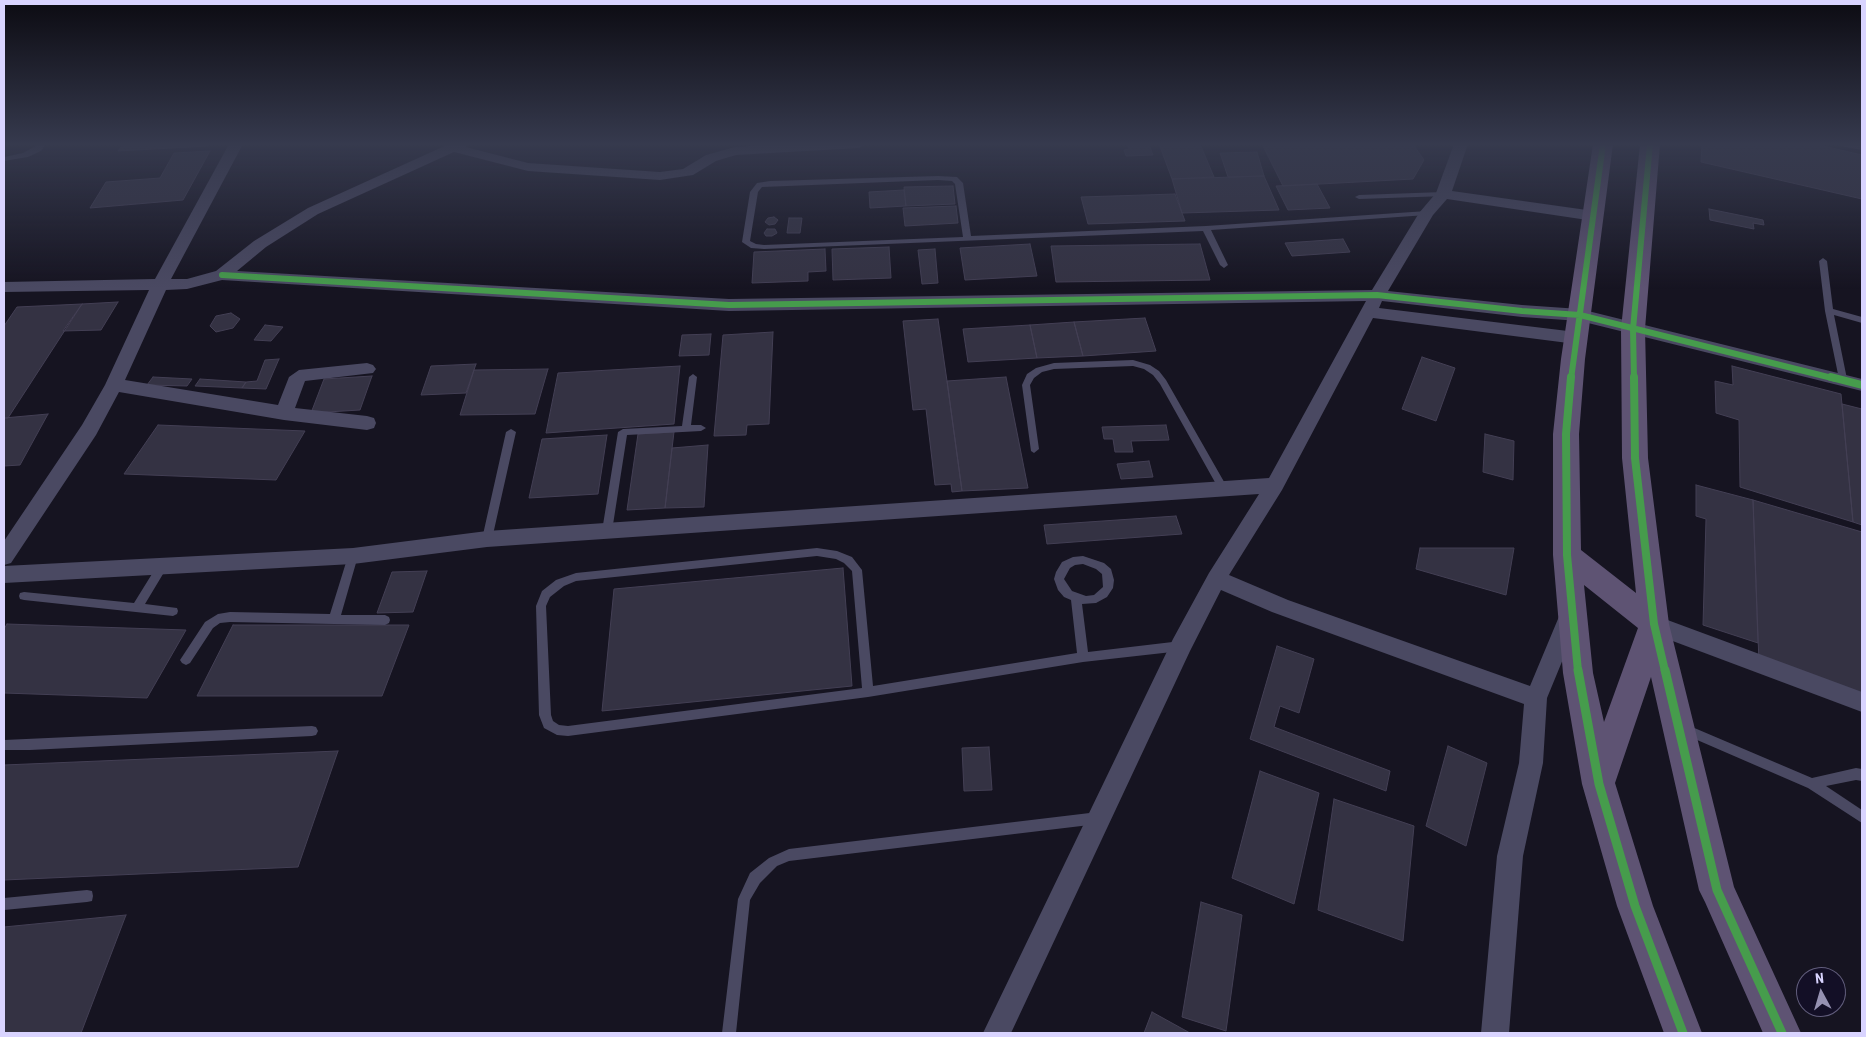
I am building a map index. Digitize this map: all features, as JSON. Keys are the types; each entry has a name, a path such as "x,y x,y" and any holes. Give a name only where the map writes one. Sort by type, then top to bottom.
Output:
{"main road":[{"path":"1597,192 1578,326 1566,434 1567,555 1578,673 1599,784 1635,906 1683,1033"},
{"path":"1646,192 1633,330 1635,458 1654,624 1717,890 1782,1033"},
{"path":"1567,555 1654,624"},
{"path":"1599,784 1654,624"}],"street":[{"path":"4,557 89,430 114,385 160,285 210,192"},
{"path":"222,275 260,244 313,211 354,192"},
{"path":"997,1033 1181,646 1216,579 1275,485 1372,303 1427,213 1443,194 1594,216"},
{"path":"4,287 187,284 222,275 729,305 1372,303 1578,326 1633,330 1862,384"},
{"path":"284,413 295,381 299,377 305,374 367,369"},
{"path":"114,385 284,413 368,423"},
{"path":"4,574 164,564 353,556 487,539 1224,490 1275,485"},
{"path":"1216,579 1280,606 1536,698"},
{"path":"1495,1033 1510,856 1531,763 1536,698 1573,609"},
{"path":"1654,624 1862,702"}],"lane":[{"path":"754,192 746,242 754,246 764,247 1206,228 1427,213"},
{"path":"960,192 967,238"},
{"path":"1359,197 1443,194"},
{"path":"1206,228 1224,264"},
{"path":"1823,261 1829,311 1843,379"},
{"path":"1829,311 1862,320"},
{"path":"1034,449 1026,385 1030,376 1039,370 1054,366 1133,364 1147,367 1156,373 1163,382 1224,490"},
{"path":"686,429 693,377"},
{"path":"607,531 623,432 701,428"},
{"path":"487,539 512,432"},
{"path":"868,692 857,570 848,560 837,555 817,552 576,577 560,583 546,594 541,606 546,715 548,724 557,730 568,732 868,692 1083,657 1181,646"},
{"path":"334,619 353,556"},
{"path":"1076,598 1096,599 1108,588 1109,580 1106,572 1100,566 1083,560 1073,561 1066,565 1059,579 1062,587 1076,598 1083,657"},
{"path":"137,607 164,564"},
{"path":"24,596 173,611"},
{"path":"186,660 209,625 218,619 230,617 385,620"},
{"path":"1677,725 1812,784 1862,817"},
{"path":"4,745 312,731"},
{"path":"1812,784 1856,774 1862,775"},
{"path":"729,1033 744,899 755,878 773,862 789,855 1100,817"},
{"path":"4,904 86,896"}],"building":[{"path":"100,192 187,192 183,200 90,208"},
{"path":"869,192 904,192 906,206 870,208"},
{"path":"905,192 954,192 955,204 906,206"},
{"path":"1176,192 1271,192 1279,210 1182,213"},
{"path":"1279,192 1322,192 1330,208 1288,210"},
{"path":"1833,192 1862,192 1862,199"},
{"path":"1175,194 1185,221 1088,224 1081,197"},
{"path":"956,206 958,223 905,226 903,208"},
{"path":"1709,209 1763,220 1764,225 1753,223 1754,229 1710,220"},
{"path":"774,217 778,220 775,224 769,225 765,222 768,218"},
{"path":"789,218 802,218 800,233 787,233"},
{"path":"767,229 775,229 777,233 772,236 766,236 764,233"},
{"path":"1343,239 1350,252 1292,256 1285,243"},
{"path":"1030,244 1037,276 965,280 960,248"},
{"path":"1200,244 1210,280 1056,282 1051,246"},
{"path":"889,247 891,278 833,280 832,249"},
{"path":"825,249 826,271 808,272 808,281 752,283 754,252"},
{"path":"935,249 938,283 922,284 918,250"},
{"path":"118,302 101,330 63,331 82,304"},
{"path":"82,304 8,418 4,418 4,326 17,307"},
{"path":"231,313 240,319 233,328 216,332 210,326 216,316"},
{"path":"1145,318 1156,351 1083,356 1074,322"},
{"path":"938,319 962,491 952,492 951,484 935,485 926,409 913,410 903,321"},
{"path":"1074,322 1083,356 1037,358 1030,325"},
{"path":"265,325 283,327 271,341 254,340"},
{"path":"1030,325 1037,358 968,362 963,329"},
{"path":"773,332 769,424 747,425 746,435 714,436 723,335"},
{"path":"711,334 709,355 679,356 682,335"},
{"path":"1422,357 1455,368 1436,421 1402,409"},
{"path":"279,359 266,389 242,388 246,382 257,381 265,360"},
{"path":"476,364 466,393 421,395 431,366"},
{"path":"680,366 674,424 546,433 558,373"},
{"path":"1732,366 1841,394 1853,522 1740,487 1739,420 1716,413 1715,381 1733,385"},
{"path":"548,369 535,414 460,415 474,370"},
{"path":"372,376 360,410 311,413 324,379"},
{"path":"153,377 192,379 187,386 147,385"},
{"path":"1006,377 1028,488 962,491 947,381"},
{"path":"200,379 246,382 242,388 195,386"},
{"path":"1842,404 1862,409 1862,525 1853,522"},
{"path":"48,414 20,465 4,466 4,418"},
{"path":"158,425 305,431 276,480 124,474"},
{"path":"1166,425 1169,440 1131,441 1133,452 1115,452 1113,439 1104,439 1102,427"},
{"path":"674,432 665,508 627,510 638,434"},
{"path":"1485,434 1514,441 1513,480 1483,472"},
{"path":"607,435 598,494 529,498 542,439"},
{"path":"708,445 704,507 665,508 672,448"},
{"path":"1149,461 1153,477 1121,479 1117,464"},
{"path":"1696,485 1753,500 1758,643 1703,625 1706,519 1696,516"},
{"path":"1753,500 1862,532 1862,701 1759,663"},
{"path":"1176,516 1182,534 1047,544 1044,525"},
{"path":"1420,548 1514,548 1506,595 1416,569"},
{"path":"843,568 852,686 602,711 614,589"},
{"path":"427,571 413,612 377,613 392,572"},
{"path":"7,624 186,630 147,698 4,693 4,629"},
{"path":"233,625 409,625 382,696 197,696"},
{"path":"1277,646 1314,659 1299,713 1280,706 1274,727 1390,771 1386,791 1250,739"},
{"path":"1448,746 1487,763 1466,846 1426,826"},
{"path":"989,747 992,790 964,791 962,748"},
{"path":"338,751 298,867 4,880 4,765"},
{"path":"1260,771 1319,793 1294,904 1232,878"},
{"path":"1334,799 1414,826 1403,941 1318,910"},
{"path":"1201,902 1242,915 1226,1031 1182,1017"},
{"path":"126,915 81,1033 4,1033 4,927"},
{"path":"1152,1012 1190,1033 1144,1033"}],"cycle path":[{"path":"1596,192 1573,359 1566,434 1567,555 1578,673 1599,784 1635,906 1683,1033"},
{"path":"1646,192 1633,329 1635,458 1654,624 1717,890 1782,1033"},
{"path":"222,275 729,305 1377,295 1522,311 1580,315 1862,385"}]}
